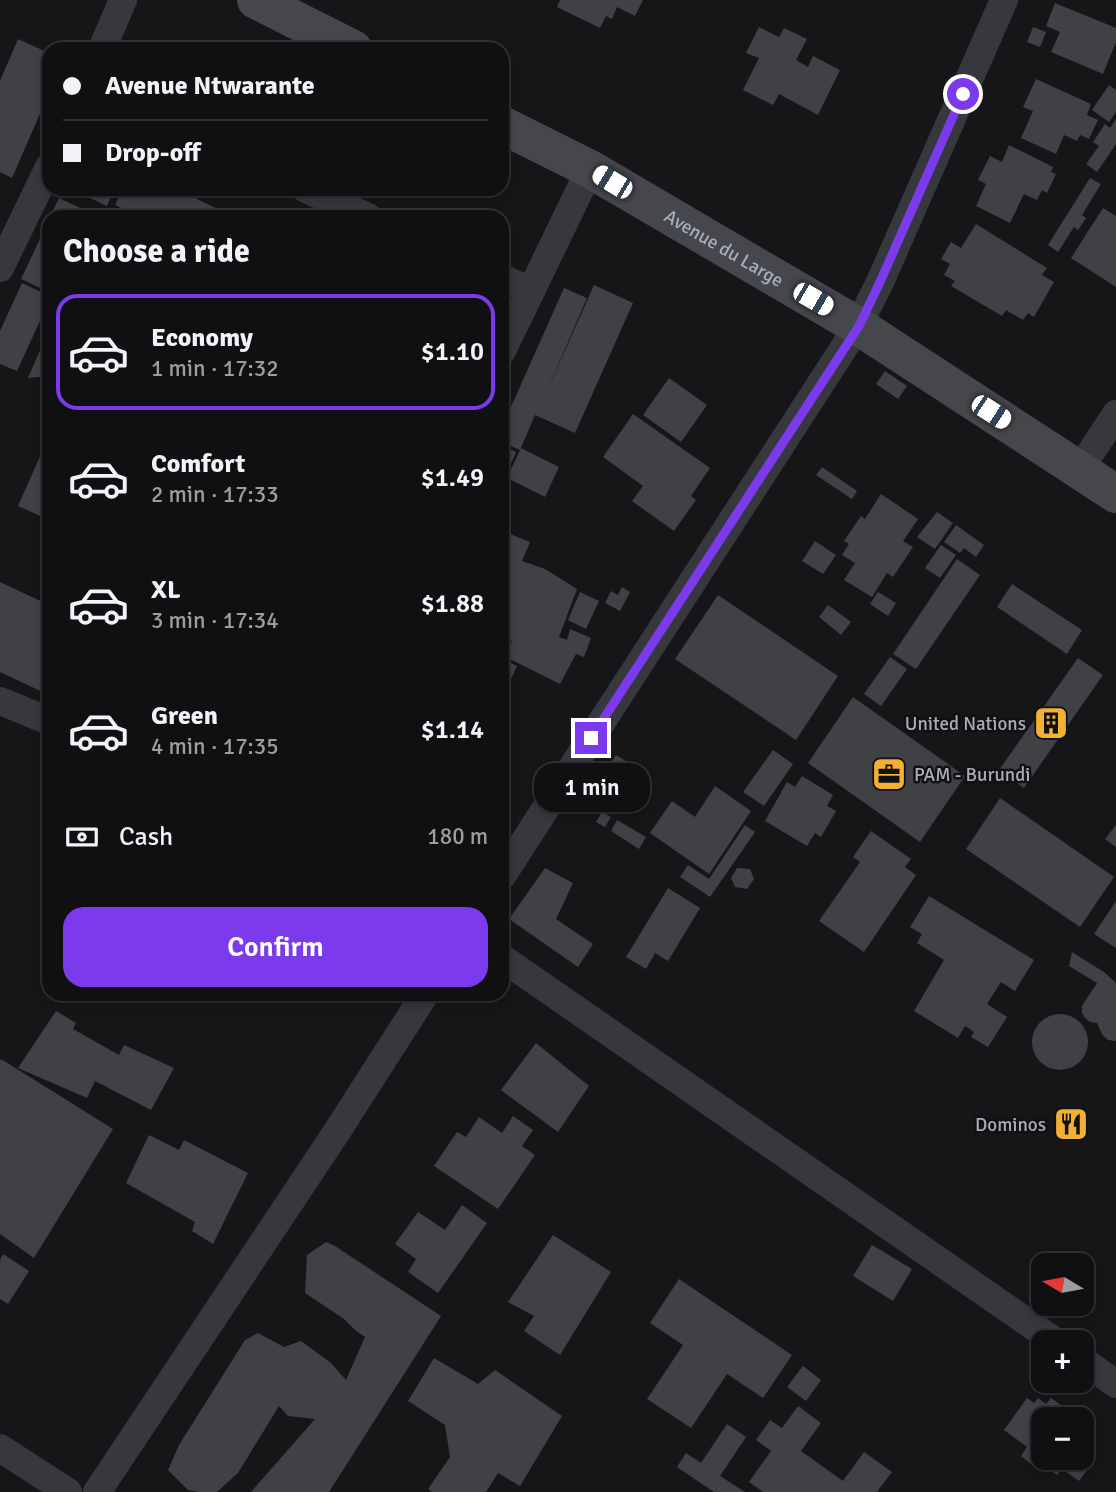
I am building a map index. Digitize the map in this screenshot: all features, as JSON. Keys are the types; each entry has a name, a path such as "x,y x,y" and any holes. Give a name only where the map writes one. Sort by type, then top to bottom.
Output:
{"main road":[{"path":"256,0 338,42"},
{"name":"Avenue du Large","path":"509,128 590,169 859,326 1116,494"}],"street":[{"path":"105,42 123,0"},
{"path":"509,865 859,326 1004,0"},
{"path":"509,337 590,169"},
{"path":"0,268 42,181"},
{"path":"322,196 352,210"},
{"path":"509,281 531,291"},
{"path":"1080,469 1116,414"},
{"path":"0,701 42,718"},
{"path":"509,963 1039,1330"},
{"path":"97,1492 421,1001"},
{"path":"1094,1368 1116,1384"},
{"path":"0,1448 68,1492"}],"building":[{"path":"560,0 643,0 635,16 617,7 612,19 606,16 600,28 557,7"},
{"path":"1055,3 1116,28 1116,42 1103,74 1051,52 1060,32 1046,26"},
{"path":"759,27 779,37 784,28 807,39 796,60 808,67 813,56 840,70 818,115 779,94 773,105 743,90 759,58 746,53"},
{"path":"1033,27 1046,32 1040,47 1027,42"},
{"path":"18,39 42,50 42,109 12,178 0,172 0,81"},
{"path":"1036,79 1091,104 1087,115 1098,120 1089,139 1080,135 1077,141 1064,135 1056,154 1021,138 1033,111 1023,107"},
{"path":"1109,85 1116,90 1116,112 1109,122 1092,110"},
{"path":"1116,119 1116,144 1097,172 1086,164 1099,146 1093,142 1105,124 1110,128"},
{"path":"1009,145 1053,167 1051,172 1056,174 1047,193 1042,190 1037,200 1024,194 1010,223 976,206 986,184 978,180 990,156 1002,162"},
{"path":"1090,178 1101,184 1082,215 1086,218 1078,230 1074,227 1058,252 1048,245"},
{"path":"86,196 111,196 107,206"},
{"path":"120,196 191,196 220,210 125,210 115,205"},
{"path":"59,198 85,210 53,210"},
{"path":"1103,208 1116,216 1116,287 1071,258"},
{"path":"976,224 1047,268 1042,275 1054,282 1034,317 1028,313 1023,320 1006,310 1002,316 951,286 955,281 944,275 950,264 941,259 951,242 961,248"},
{"path":"42,235 42,289 21,279"},
{"path":"22,283 42,293 42,316 17,371 0,364 0,331"},
{"path":"594,285 633,303 575,433 535,415 520,450 509,445 509,411 564,288 587,298 544,398"},
{"path":"42,346 42,377 28,378"},
{"path":"885,371 907,386 898,399 876,384"},
{"path":"669,378 707,405 681,442 643,415"},
{"path":"633,414 710,468 691,496 696,500 674,531 632,501 643,486 603,457"},
{"path":"521,448 559,467 545,497 509,479"},
{"path":"509,449 516,452 509,468"},
{"path":"42,452 42,517 18,506"},
{"path":"822,467 857,491 852,499 816,475"},
{"path":"881,494 918,519 903,541 913,547 893,577 887,573 872,597 844,580 855,563 842,555 849,544 844,541 861,516 865,519"},
{"path":"937,512 953,523 935,549 917,537"},
{"path":"956,525 984,545 976,557 964,548 960,553 944,542"},
{"path":"509,534 530,542 522,561 545,569 577,589 559,637 567,640 570,629 591,638 584,657 576,654 560,684 509,658 512,641 509,640"},
{"path":"815,541 836,555 823,574 802,561"},
{"path":"941,545 956,555 940,578 925,568"},
{"path":"957,559 980,575 916,669 893,654"},
{"path":"0,582 42,602 42,692 0,672"},
{"path":"1012,584 1082,630 1067,654 997,607"},
{"path":"622,587 630,592 620,611 605,603 611,591 618,595"},
{"path":"580,592 599,601 586,629 568,620"},
{"path":"878,592 896,603 888,616 870,604"},
{"path":"718,595 838,676 796,740 675,659"},
{"path":"828,605 851,622 841,635 819,617"},
{"name":"United Nations","path":"890,657 907,669 881,706 864,694"},
{"name":"United Nations","path":"1078,658 1103,675 1024,788 999,770"},
{"path":"509,662 517,666 509,683"},
{"path":"853,697 965,776 920,842 808,763"},
{"path":"773,750 793,764 764,806 743,792"},
{"path":"616,755 637,768 611,809 590,797"},
{"path":"802,776 833,795 827,806 836,811 821,837 815,833 807,846 765,821 787,782 795,787"},
{"path":"715,786 751,811 709,874 650,833 672,801 695,817"},
{"path":"1000,798 1114,877 1080,927 966,849"},
{"path":"602,812 611,817 605,827 596,822"},
{"path":"617,820 646,837 639,849 611,831"},
{"path":"745,825 755,832 710,897 680,877 688,865 709,879"},
{"path":"1116,825 1116,847 1105,839"},
{"path":"871,831 911,859 905,867 916,875 864,952 819,921 860,862 853,857"},
{"path":"545,868 573,883 556,919 593,944 578,967 509,919"},
{"path":"737,868 750,869 754,879 747,889 735,887 731,878"},
{"path":"668,888 700,908 668,961 655,953 646,969 626,957"},
{"path":"929,896 1034,960 1015,991 1001,982 987,1004 1007,1017 988,1047 971,1037 974,1032 965,1026 958,1038 914,1011 944,960 917,943 922,934 910,927"},
{"path":"1116,901 1116,948 1094,934"},
{"path":"1072,952 1116,983 1116,1041 1108,1040 1097,1023 1090,1022 1082,1013 1082,1006 1097,983 1069,966"},
{"path":"56,1011 76,1023 73,1029 119,1055 124,1045 174,1068 151,1110 95,1081 87,1098 18,1068"},
{"path":"1054,1014 1066,1014 1076,1018 1084,1026 1088,1042 1084,1058 1076,1066 1066,1070 1054,1070 1044,1066 1036,1058 1032,1048 1032,1036 1036,1026 1044,1018"},
{"path":"536,1043 589,1086 558,1132 501,1090"},
{"path":"1,1059 113,1129 34,1258 0,1234"},
{"path":"513,1116 533,1130 522,1146 535,1155 498,1209 434,1166 457,1132 466,1137 479,1117 502,1133"},
{"path":"149,1135 179,1150 184,1140 248,1173 213,1244 192,1231 195,1222 126,1183"},
{"path":"462,1205 487,1223 438,1293 408,1272 416,1259 395,1244 418,1212 445,1230"},
{"path":"553,1235 611,1272 560,1355 524,1331 534,1316 508,1302"},
{"path":"326,1242 441,1316 329,1492 251,1492 315,1419 288,1416 279,1406 238,1473 217,1492 188,1490 168,1470 179,1445 245,1340 258,1333 284,1347 301,1341 331,1363 346,1380 365,1337 305,1293 307,1255"},
{"path":"872,1245 912,1269 893,1301 853,1276"},
{"path":"3,1254 29,1271 8,1304 0,1299 0,1260"},
{"path":"679,1279 792,1355 763,1398 727,1374 691,1428 647,1399 683,1345 650,1323"},
{"path":"434,1358 478,1384 495,1370 562,1416 520,1486 498,1473 486,1492 432,1492 428,1489 450,1457 445,1425 408,1401"},
{"path":"803,1366 821,1380 806,1401 787,1387"},
{"path":"1027,1398 1034,1403 1038,1398 1046,1404 1051,1398 1064,1407 1031,1407 1031,1464 1021,1456 1027,1447 1004,1430"},
{"path":"798,1406 821,1423 801,1451 843,1481 864,1452 892,1472 877,1492 763,1492 749,1482 771,1451 756,1440 770,1420 782,1428"},
{"path":"727,1424 746,1437 720,1476 745,1492 714,1492 677,1467 686,1453 701,1463"},
{"path":"1063,1470 1087,1470 1079,1481"}],"place":[{"name":"United Nations","path":"1051,723"},
{"name":"PAM - Burundi","path":"889,774"},
{"name":"Dominos","path":"1071,1124"}],"route":[{"path":"591,738 859,326 963,94"}]}
